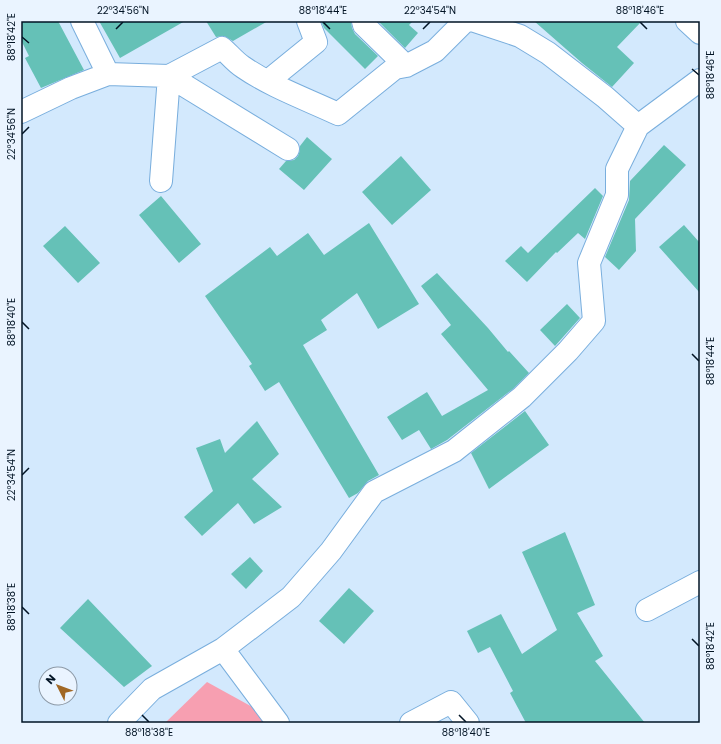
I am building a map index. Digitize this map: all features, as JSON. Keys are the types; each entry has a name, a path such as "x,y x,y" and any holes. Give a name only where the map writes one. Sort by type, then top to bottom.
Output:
{"street":[{"path":"82,21 108,74"},
{"path":"268,81 316,42 308,21"},
{"path":"363,21 364,25 406,66"},
{"path":"21,112 71,88 108,74 168,76 222,48 242,66 268,81 338,114 395,68 406,66 435,51 464,22 467,21"},
{"path":"475,21 520,36 548,54 605,97 638,126"},
{"path":"687,21 700,33"},
{"path":"168,76 288,149"},
{"path":"161,181 168,76"},
{"path":"119,723 152,689 223,649 291,598 331,551 374,492 454,451 522,397 568,351 594,321 590,263 617,195 617,169 638,126 700,80"},
{"path":"647,610 700,582"},
{"path":"223,649 278,723"},
{"path":"411,723 451,702 468,723"}],"shaded area":[{"path":"207,682 276,720 276,723 165,723"}],"building":[{"path":"21,21 58,21 84,70 41,88 25,58 29,56 21,40"},
{"path":"99,21 185,21 120,58"},
{"path":"206,21 268,21 233,41 224,36 216,37"},
{"path":"321,21 351,21 355,34 378,56 365,69 324,28"},
{"path":"378,21 413,21 409,25 418,33 405,48"},
{"path":"534,21 642,21 617,47 634,63 612,87"},
{"path":"307,137 332,159 304,190 279,169 286,161 294,160 298,156 300,146"},
{"path":"664,145 686,165 635,219 636,251 619,270 605,257 629,200 630,181"},
{"path":"401,156 431,190 392,225 362,192"},
{"path":"595,188 603,196 585,239 578,233 557,253 556,252 527,282 505,261 521,246 528,253"},
{"path":"161,196 201,244 179,263 139,215"},
{"path":"369,223 419,304 378,329 357,293 321,320 327,330 303,345 379,475 368,481 358,493 349,498 279,382 265,391 249,366 252,364 205,296 270,247 277,256 308,233 324,255"},
{"path":"684,225 700,243 700,293 659,247"},
{"path":"65,226 100,263 78,283 43,246"},
{"path":"437,273 508,352 509,351 529,373 514,388 447,440 431,449 419,430 402,440 387,417 427,392 442,416 488,390 441,334 451,325 421,286"},
{"path":"567,304 580,318 555,346 540,330"},
{"path":"525,411 549,445 489,489 471,453"},
{"path":"257,421 279,454 252,479 282,507 254,524 238,503 202,536 184,517 213,491 196,448 220,439 225,453"},
{"path":"565,532 595,605 577,613 603,656 595,661 645,723 526,723 510,693 513,691 490,647 478,653 467,631 501,614 522,654 557,630 522,552"},
{"path":"250,557 263,571 246,589 231,574"},
{"path":"349,588 374,611 344,644 319,621"},
{"path":"88,599 152,666 124,687 60,628"}]}
